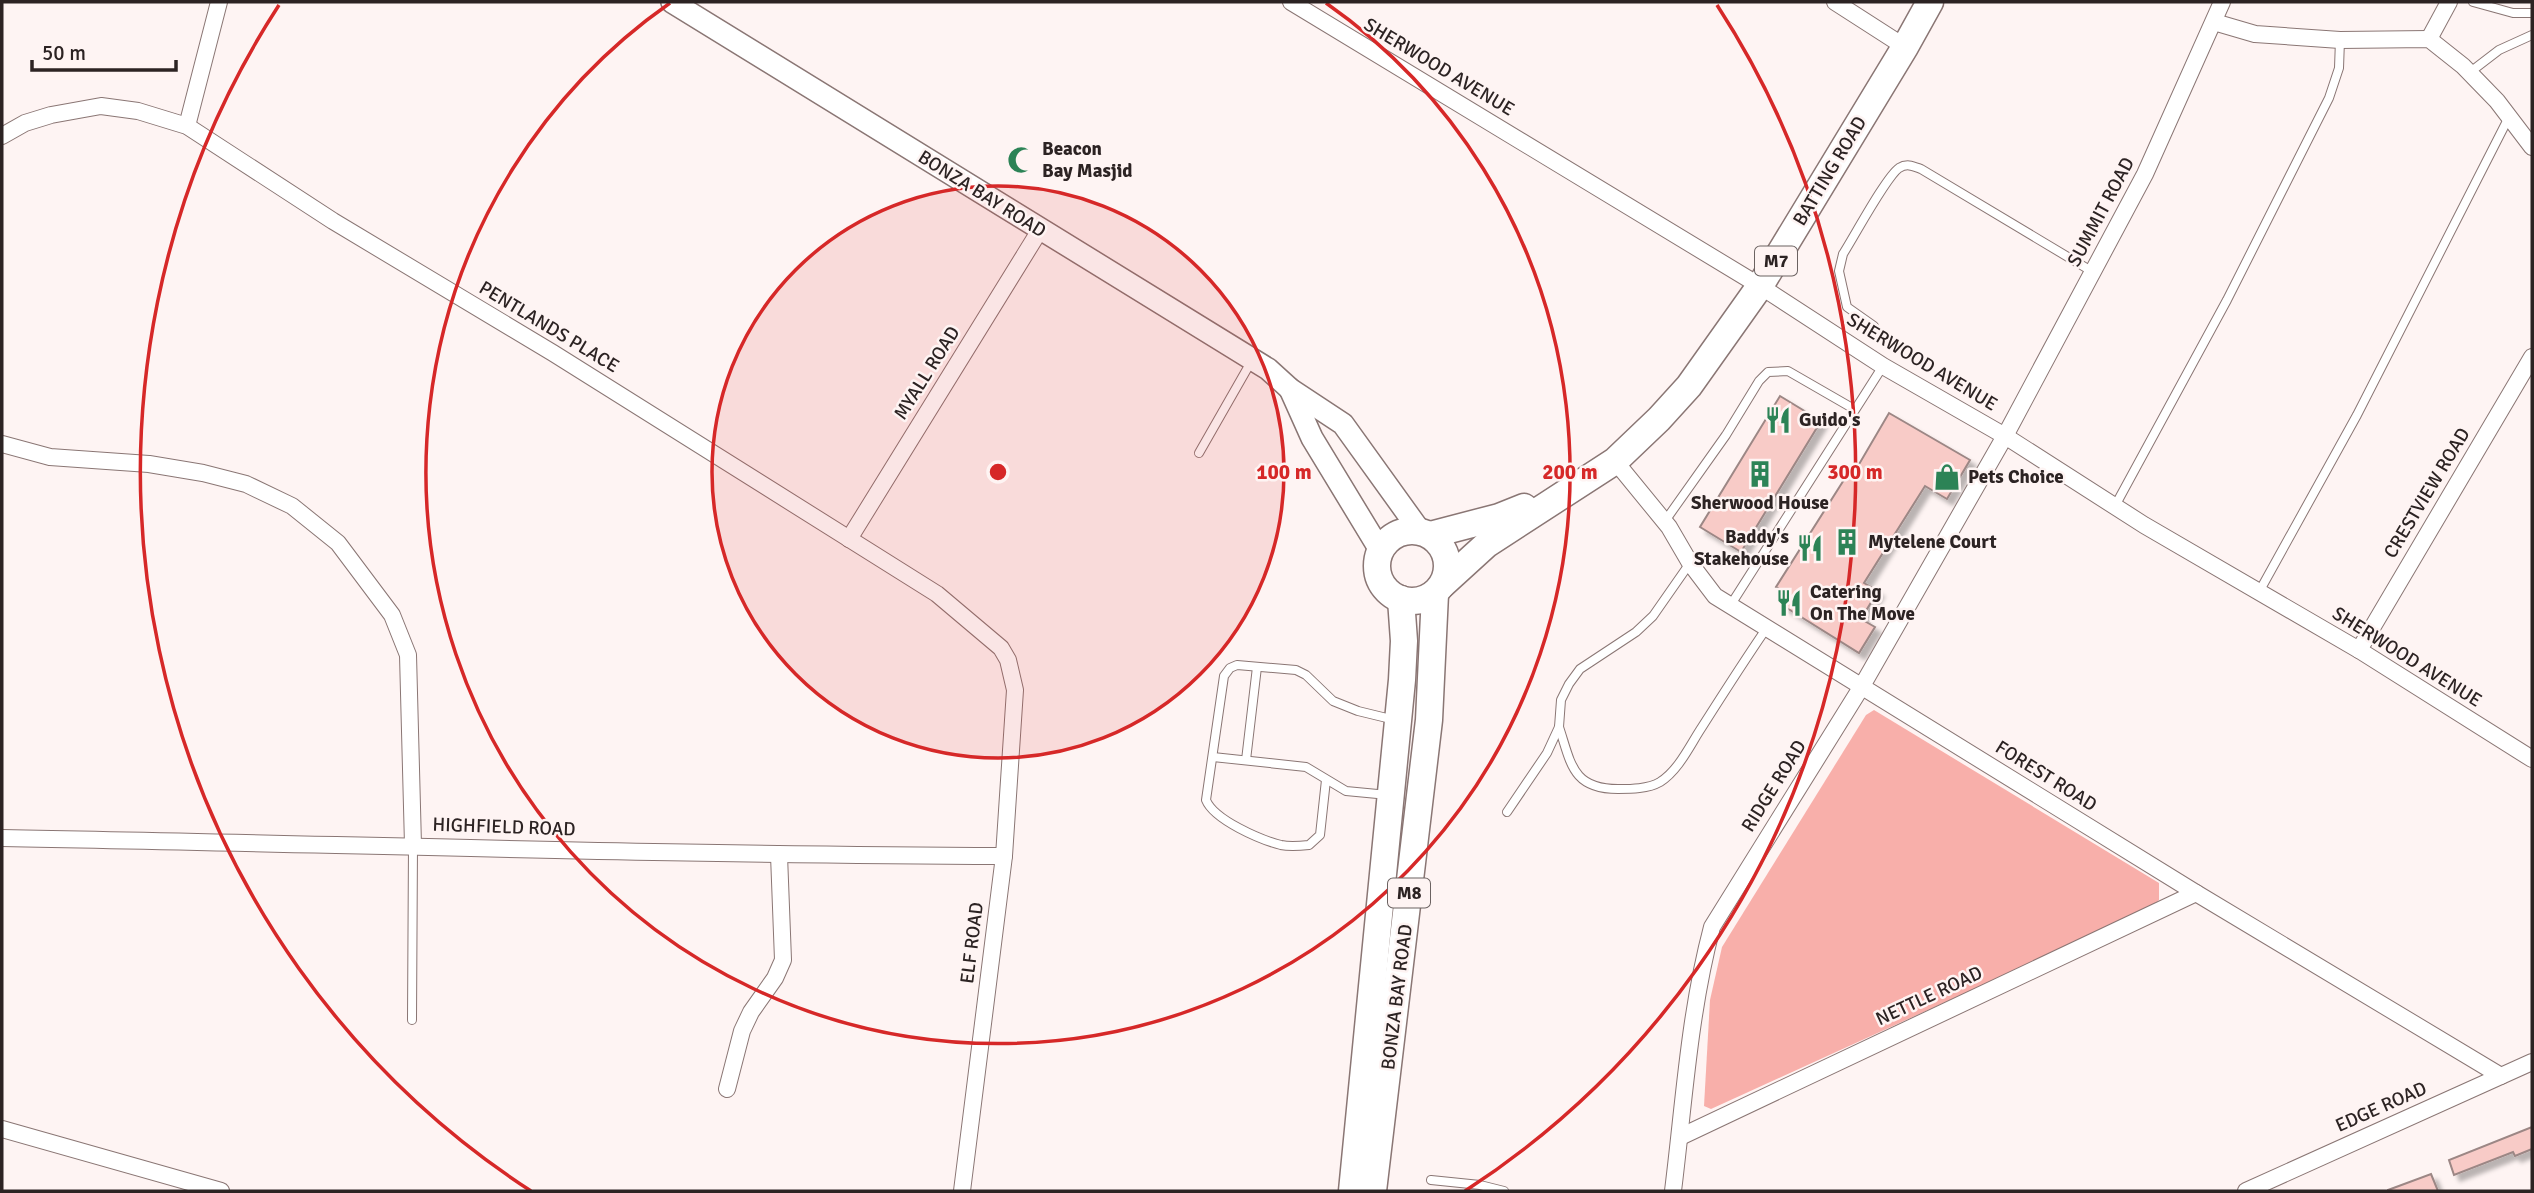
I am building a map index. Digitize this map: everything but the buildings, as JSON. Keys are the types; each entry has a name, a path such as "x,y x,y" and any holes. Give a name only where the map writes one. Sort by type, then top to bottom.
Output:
{"main road":[{"name":"BATTING ROAD","path":"1438,589 1487,544 1615,461 1689,386 1760,286 1930,2"},
{"name":"BATTING ROAD","path":"1425,533 1499,517 1577,485"},
{"path":"1425,533 1439,542 1448,563 1438,589 1424,599 1413,601 1390,594 1377,574 1380,550 1387,540 1397,534 1425,533"},
{"name":"BONZA BAY ROAD","path":"1373,1191 1429,720 1438,589"},
{"name":"BONZA BAY ROAD","path":"1352,1191 1398,721 1404,641 1401,599"}],"street":[{"path":"187,126 219,2"},
{"name":"BONZA BAY ROAD","path":"671,2 1253,359 1290,389 1343,424 1425,533"},
{"name":"SHERWOOD AVENUE","path":"1291,2 1760,286 1883,366 2005,436 2115,506 2358,650 2532,759"},
{"path":"1835,2 1905,47"},
{"name":"SUMMIT ROAD","path":"2005,436 2145,174 2222,2"},
{"path":"2429,40 2448,2"},
{"path":"2214,22 2255,34 2340,40 2429,40 2469,73 2532,147"},
{"name":"PENTLANDS PLACE","path":"2,136 26,123 51,115 83,107 101,106 138,111 187,126 333,221 553,353 937,594 1001,648 1008,660 1015,698"},
{"name":"MYALL ROAD","path":"849,539 1040,230"},
{"name":"CRESTVIEW ROAD","path":"2358,650 2532,357"},
{"name":"BONZA BAY ROAD","path":"1290,389 1312,438 1380,550"},
{"name":"RIDGE ROAD","path":"1673,1191 1687,1061 1702,961 1712,927 1862,686 2005,436"},
{"path":"2,444 50,457 149,464 246,484 292,506 338,543 392,615 408,655 413,845"},
{"name":"FOREST ROAD","path":"1615,461 1665,521 1690,563 1715,596 2196,893 2501,1076"},
{"name":"ELF ROAD","path":"962,1191 1004,856 1015,698"},
{"name":"HIGHFIELD ROAD","path":"2,838 779,855 1004,856"},
{"path":"727,1089 742,1031 783,960 779,855"},
{"name":"NETTLE ROAD","path":"1680,1136 2196,893"},
{"name":"EDGE ROAD","path":"2246,1191 2532,1062"},
{"path":"2,1129 221,1191"}],"lane":[{"path":"2473,2 2512,13 2532,13"},
{"path":"2469,73 2499,50 2532,35"},
{"path":"2115,506 2227,300 2329,98 2339,68 2340,40"},
{"path":"2259,592 2357,415 2509,117"},
{"path":"1874,326 1847,307 1840,264 1843,254 1888,180 1904,166 1920,169 2093,272"},
{"path":"1199,453 1253,359"},
{"path":"1730,606 1883,366"},
{"path":"1665,521 1726,435 1759,381 1768,372 1788,371 1854,410"},
{"path":"1507,812 1547,752 1559,727 1561,700 1569,684 1580,670 1636,632 1653,616 1690,563"},
{"path":"1559,727 1571,762 1588,785 1613,789 1634,788 1659,782 1679,763 1766,629"},
{"path":"1326,780 1320,835 1309,845 1283,846 1215,815 1209,808 1206,800 1224,676 1230,668 1237,666 1296,670 1306,675 1333,701 1358,711 1398,721"},
{"path":"1246,760 1257,667"},
{"path":"1213,757 1306,767 1346,791 1391,796"},
{"path":"412,1020 413,845"},
{"path":"1431,1180 1480,1185 1504,1191"}],"shaded area":[{"path":"1874,710 2159,883 2159,900 2145,911 1711,1109 1704,1106 1710,1000 1722,947 1866,715"}],"place":[{"name":"Beacon Bay Masjid","path":"1021,160"},
{"name":"Guido's","path":"1778,420"},
{"name":"Sherwood House","path":"1760,474"},
{"name":"Pets Choice","path":"1947,477"},
{"name":"Mytelene Court","path":"1847,542"},
{"name":"Baddy's Stakehouse","path":"1810,548"},
{"name":"Catering On The Move","path":"1789,603"}]}
